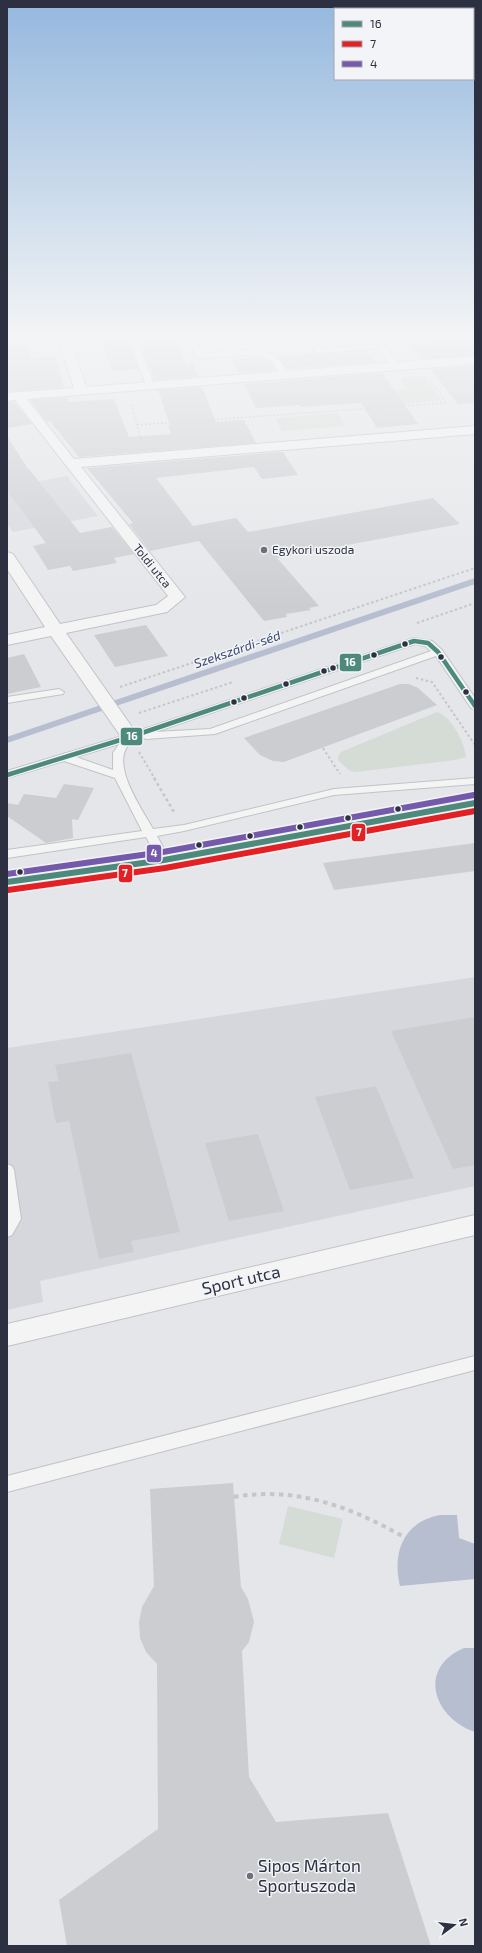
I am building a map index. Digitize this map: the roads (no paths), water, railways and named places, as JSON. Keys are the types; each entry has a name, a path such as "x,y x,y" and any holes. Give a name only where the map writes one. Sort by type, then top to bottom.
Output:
{"main road":[{"path":"7,882 164,860 475,803"}],"street":[{"name":"Toldi utca","path":"7,640 161,609 177,597 71,464 38,425"},
{"path":"71,464 475,430"},
{"path":"7,557 111,712 130,736"},
{"name":"Sport utca","path":"7,1334 475,1224"}],"lane":[{"path":"7,775 130,736 402,643 421,641 428,643 438,652 475,706"},
{"path":"130,736 211,732 438,652"},
{"path":"7,700 59,692"},
{"path":"130,736 118,753 119,776 164,860"},
{"path":"64,757 119,776"},
{"path":"7,854 184,828 334,792 475,781"},
{"path":"7,1170 13,1219 7,1231"},
{"path":"7,1484 475,1363"}],"water":[{"path":"440,1515 457,1515 459,1538 475,1544 475,1579 400,1586 398,1562 399,1551 403,1541 417,1524"},
{"path":"464,1648 475,1648 475,1732 461,1725 449,1716 441,1705 436,1692 436,1680 440,1668 449,1657"}],"waterway":[{"name":"Szekszárdi-séd","path":"7,740 475,581"}],"place":[{"name":"Egykori uszoda","path":"264,550"},
{"name":"Sipos Márton Sportuszoda","path":"250,1876"}]}
